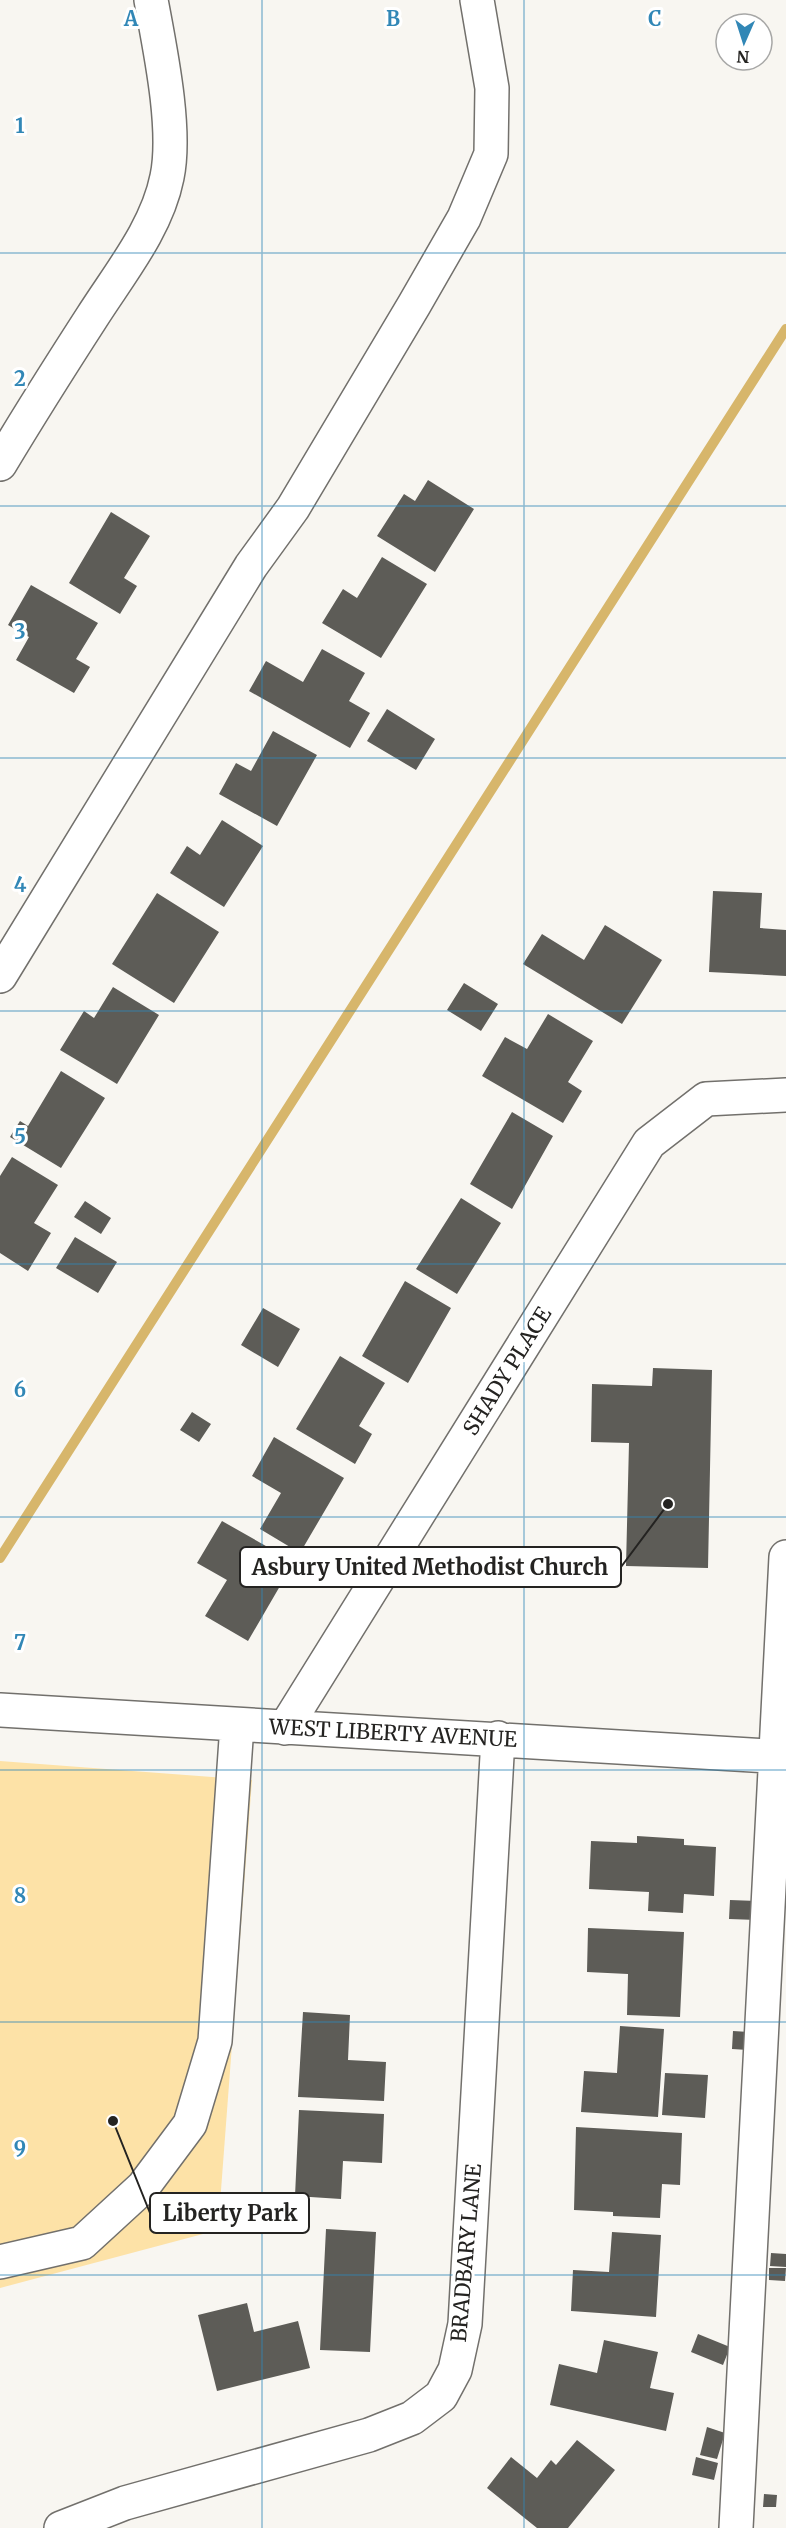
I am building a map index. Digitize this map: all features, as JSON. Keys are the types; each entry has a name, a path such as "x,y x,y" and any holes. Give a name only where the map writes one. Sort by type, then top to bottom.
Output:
{"street":[{"path":"0,464 136,249 158,207 167,176 169,143 164,73 152,0"},
{"path":"0,976 251,567 293,508 464,218 491,154 492,88 477,0"},
{"name":"SHADY PLACE","path":"285,1728 649,1143 706,1099 786,1095"},
{"path":"736,2528 781,1756 786,1557"},
{"name":"WEST LIBERTY AVENUE","path":"0,1710 781,1756"},
{"path":"0,2262 82,2243 143,2187 190,2124 215,2041 237,1725"},
{"name":"BRADBARY LANE","path":"61,2528 125,2503 369,2435 412,2418 441,2396 455,2370 465,2324 498,1738"}],"shaded area":[{"path":"0,1761 252,1780 218,2230 0,2288"}],"building":[{"path":"428,480 474,509 435,572 377,536 404,494 415,501"},
{"path":"111,512 150,536 124,578 137,586 120,614 69,583"},
{"path":"382,557 427,584 381,658 322,623 343,589 357,598"},
{"path":"31,585 98,623 76,659 90,667 74,693 16,660 29,637 8,625"},
{"path":"322,649 365,673 349,701 370,713 350,748 249,691 266,661 303,682"},
{"path":"387,709 435,739 416,770 367,741"},
{"path":"273,731 317,755 277,826 219,794 236,763 251,771"},
{"path":"222,820 263,846 224,907 170,873 187,846 200,855"},
{"path":"713,891 762,893 760,928 786,930 786,976 709,972"},
{"path":"157,893 219,932 174,1003 112,964"},
{"path":"605,925 662,960 622,1024 523,964 542,934 584,960"},
{"path":"464,983 498,1004 481,1031 447,1010"},
{"path":"113,987 159,1015 117,1084 60,1050 84,1011 94,1018"},
{"path":"548,1014 593,1041 568,1082 582,1091 563,1123 482,1076 505,1037 527,1049"},
{"path":"61,1071 105,1098 61,1168 10,1137 20,1121 28,1126"},
{"path":"512,1112 553,1136 512,1209 470,1184"},
{"path":"12,1157 58,1185 34,1223 51,1233 28,1271 0,1253 0,1176"},
{"path":"461,1198 501,1223 457,1294 416,1269"},
{"path":"85,1201 111,1218 101,1234 74,1217"},
{"path":"75,1237 117,1262 98,1293 56,1268"},
{"path":"405,1281 451,1308 408,1383 362,1356"},
{"path":"263,1308 300,1329 278,1367 241,1345"},
{"path":"340,1356 385,1383 359,1426 372,1434 355,1464 296,1429"},
{"path":"653,1368 712,1370 708,1568 626,1566 629,1443 591,1442 592,1384 652,1386"},
{"path":"192,1412 211,1424 199,1442 180,1430"},
{"path":"274,1437 344,1478 300,1553 260,1529 281,1493 252,1476"},
{"path":"222,1521 294,1562 248,1641 205,1616 227,1580 197,1563"},
{"path":"637,1836 684,1839 684,1845 716,1847 714,1896 684,1894 683,1913 648,1911 649,1892 589,1889 591,1841 637,1843"},
{"path":"730,1900 757,1901 757,1920 729,1919"},
{"path":"588,1928 684,1932 680,2017 627,2015 628,1974 587,1972"},
{"path":"303,2012 350,2015 348,2060 386,2062 384,2101 298,2097"},
{"path":"620,2026 664,2029 658,2117 581,2112 584,2071 617,2073"},
{"path":"733,2031 749,2032 748,2050 732,2049"},
{"path":"665,2073 708,2075 705,2118 662,2115"},
{"path":"299,2110 384,2114 382,2163 343,2161 341,2199 295,2196"},
{"path":"576,2127 682,2133 680,2185 662,2184 660,2218 613,2216 613,2212 574,2210"},
{"path":"326,2229 376,2232 370,2352 320,2350"},
{"path":"612,2232 661,2235 656,2317 571,2311 573,2270 609,2272"},
{"path":"771,2253 786,2254 786,2267 770,2266"},
{"path":"769,2268 786,2268 785,2281 769,2280"},
{"path":"247,2303 254,2332 298,2321 310,2368 217,2391 198,2315"},
{"path":"698,2334 730,2347 723,2365 691,2352"},
{"path":"604,2340 658,2352 650,2388 674,2393 666,2431 550,2405 559,2364 597,2373"},
{"path":"707,2427 725,2433 717,2459 700,2455"},
{"path":"577,2440 615,2470 568,2528 537,2528 487,2488 511,2457 537,2478 551,2460 556,2465"},
{"path":"696,2457 718,2463 714,2480 692,2475"},
{"path":"764,2494 777,2495 776,2507 763,2507"}],"waterway":[{"path":"0,1558 786,329"}],"place":[{"name":"Asbury United Methodist Church","path":"668,1504"},
{"name":"Liberty Park","path":"113,2121"}]}
